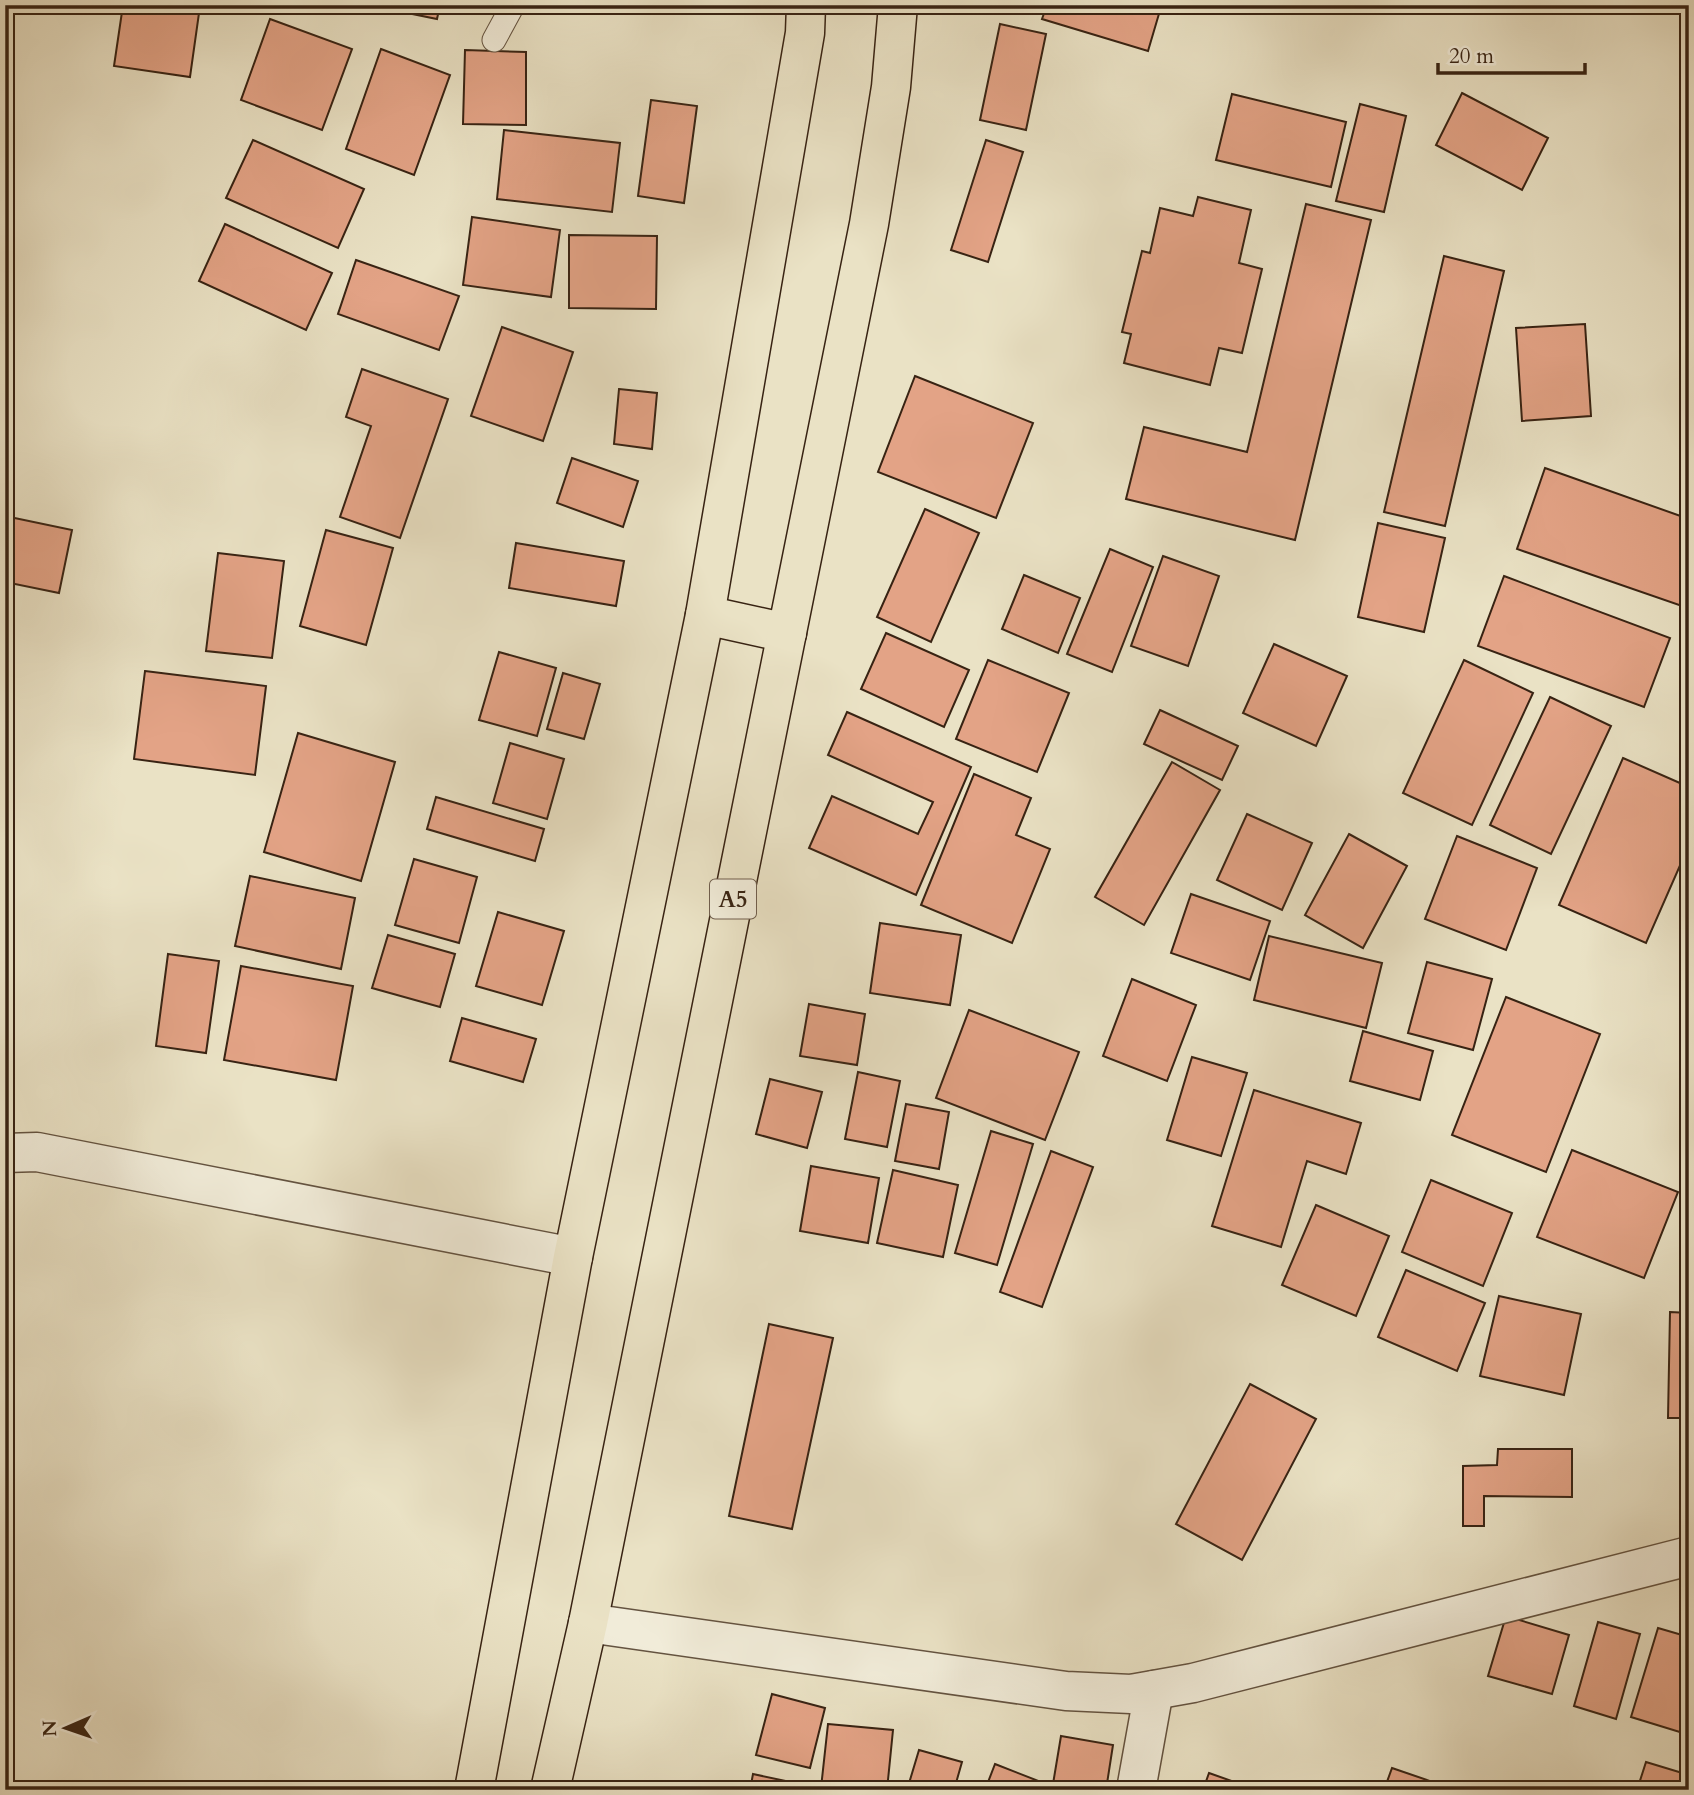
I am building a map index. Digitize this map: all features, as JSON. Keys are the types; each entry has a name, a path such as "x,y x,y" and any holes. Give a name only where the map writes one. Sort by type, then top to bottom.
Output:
{"highway":[{"path":"474,1790 573,1256 705,615 805,33 806,5"},
{"name":"A5","path":"550,1790 588,1623 869,225 891,87 898,5"},
{"path":"705,615 787,633"}],"street":[{"path":"5,1153 37,1152 573,1256"},
{"path":"588,1623 1066,1691 1131,1694 1206,1679 1689,1556"},
{"path":"1136,1790 1154,1690"}],"lane":[{"path":"494,40 513,5"}],"building":[{"path":"123,5 200,6 190,77 114,66"},
{"path":"368,5 440,5 437,19"},
{"path":"1047,5 1161,7 1148,51 1042,19"},
{"path":"270,19 352,49 322,130 241,100"},
{"path":"1000,24 1046,34 1026,130 980,120"},
{"path":"381,49 450,75 414,175 346,149"},
{"path":"465,50 526,52 526,125 463,124"},
{"path":"1462,93 1548,138 1522,190 1436,145"},
{"path":"1232,94 1346,122 1331,187 1216,160"},
{"path":"651,100 697,106 684,203 638,196"},
{"path":"1360,104 1406,116 1384,212 1336,201"},
{"path":"504,130 620,143 612,212 497,199"},
{"path":"253,140 364,189 338,248 226,198"},
{"path":"986,140 1023,152 988,262 951,250"},
{"path":"1198,197 1251,210 1239,263 1262,269 1242,353 1219,348 1210,385 1124,363 1131,334 1122,332 1142,251 1150,253 1160,208 1193,216"},
{"path":"1306,204 1371,220 1295,540 1126,499 1144,427 1247,452"},
{"path":"472,217 560,230 551,297 463,285"},
{"path":"225,224 332,273 306,330 199,281"},
{"path":"569,235 657,236 656,309 569,308"},
{"path":"1444,256 1504,271 1445,526 1384,512"},
{"path":"356,260 459,296 439,350 338,314"},
{"path":"1585,324 1591,416 1522,421 1516,328"},
{"path":"502,327 573,352 543,441 471,416"},
{"path":"362,369 448,399 400,538 340,517 371,426 346,417"},
{"path":"915,376 1033,423 996,518 878,472"},
{"path":"619,389 657,393 652,449 614,444"},
{"path":"572,458 638,481 623,527 557,503"},
{"path":"1545,468 1689,519 1689,585 1682,606 1517,549"},
{"path":"925,509 979,533 931,642 877,617"},
{"path":"5,516 72,530 59,593 5,582"},
{"path":"1378,523 1445,538 1424,632 1358,617"},
{"path":"326,530 393,548 366,645 300,626"},
{"path":"516,543 624,561 616,606 509,588"},
{"path":"1110,549 1153,567 1112,672 1067,654"},
{"path":"218,553 284,561 272,658 206,651"},
{"path":"1163,556 1219,576 1188,666 1131,646"},
{"path":"1024,575 1080,598 1058,653 1002,629"},
{"path":"1504,576 1670,638 1644,707 1478,646"},
{"path":"886,633 969,670 944,727 861,689"},
{"path":"1274,644 1347,676 1316,746 1243,713"},
{"path":"499,652 556,668 537,736 479,720"},
{"path":"988,660 1069,693 1037,772 956,739"},
{"path":"1464,660 1533,693 1472,825 1403,793"},
{"path":"145,671 266,686 255,775 134,759"},
{"path":"563,673 600,684 584,739 547,729"},
{"path":"1550,697 1611,726 1551,854 1490,825"},
{"path":"1160,710 1238,746 1222,780 1144,744"},
{"path":"847,712 971,767 916,895 809,848 832,796 918,834 933,802 828,755"},
{"path":"298,733 395,762 361,881 264,852"},
{"path":"510,743 564,759 547,819 493,803"},
{"path":"1623,758 1689,787 1689,845 1646,943 1559,905"},
{"path":"1172,762 1220,790 1144,925 1095,897"},
{"path":"974,774 1031,798 1016,835 1050,849 1012,943 921,905"},
{"path":"436,797 544,829 535,861 427,829"},
{"path":"1247,814 1312,843 1282,910 1217,880"},
{"path":"1349,834 1407,866 1363,948 1305,915"},
{"path":"1457,836 1537,868 1506,950 1425,919"},
{"path":"414,859 477,877 459,943 395,925"},
{"path":"250,876 355,898 341,969 235,946"},
{"path":"1191,894 1270,921 1250,980 1171,953"},
{"path":"498,912 564,931 542,1005 476,986"},
{"path":"880,923 961,935 950,1005 870,993"},
{"path":"388,935 455,954 440,1007 372,988"},
{"path":"1269,936 1382,963 1366,1028 1254,1000"},
{"path":"168,954 219,961 206,1053 156,1046"},
{"path":"1427,962 1492,979 1473,1050 1408,1033"},
{"path":"241,966 353,986 336,1080 224,1060"},
{"path":"1132,979 1196,1005 1167,1081 1103,1056"},
{"path":"1506,997 1600,1034 1546,1172 1452,1135"},
{"path":"809,1004 865,1014 857,1065 800,1056"},
{"path":"969,1010 1079,1052 1045,1140 936,1098"},
{"path":"462,1018 536,1039 523,1082 450,1061"},
{"path":"1363,1031 1433,1051 1420,1100 1350,1081"},
{"path":"1192,1057 1247,1073 1221,1156 1167,1140"},
{"path":"858,1072 900,1081 887,1147 845,1139"},
{"path":"770,1079 822,1092 807,1148 756,1134"},
{"path":"1254,1090 1361,1123 1346,1174 1307,1161 1281,1247 1212,1226"},
{"path":"906,1104 949,1112 939,1169 895,1161"},
{"path":"991,1131 1033,1144 997,1265 955,1253"},
{"path":"1572,1150 1678,1192 1644,1278 1537,1237"},
{"path":"1051,1151 1093,1167 1042,1307 1000,1292"},
{"path":"811,1166 879,1178 868,1243 800,1231"},
{"path":"893,1170 958,1185 943,1257 877,1243"},
{"path":"1431,1180 1512,1213 1483,1286 1402,1252"},
{"path":"1316,1205 1389,1236 1356,1316 1282,1285"},
{"path":"1406,1270 1485,1303 1457,1371 1378,1337"},
{"path":"1499,1296 1581,1314 1564,1395 1480,1376"},
{"path":"1670,1312 1689,1313 1689,1418 1668,1418"},
{"path":"769,1324 833,1338 792,1529 729,1516"},
{"path":"1250,1384 1316,1419 1242,1560 1176,1524"},
{"path":"1498,1449 1572,1449 1572,1497 1484,1496 1484,1526 1463,1526 1463,1466 1497,1465"},
{"path":"1506,1616 1569,1635 1552,1694 1488,1676"},
{"path":"1598,1622 1640,1634 1616,1719 1574,1706"},
{"path":"1658,1628 1689,1637 1689,1713 1683,1733 1631,1717"},
{"path":"772,1694 825,1708 810,1768 756,1755"},
{"path":"828,1724 893,1730 887,1790 821,1788"},
{"path":"1061,1736 1113,1745 1106,1790 1052,1790"},
{"path":"919,1750 962,1762 954,1790 907,1790"},
{"path":"1646,1762 1689,1775 1689,1790 1637,1790"},
{"path":"995,1764 1041,1782 1038,1790 985,1790"},
{"path":"1392,1768 1430,1781 1427,1790 1384,1790"},
{"path":"1209,1773 1257,1790 1203,1790"},
{"path":"753,1774 809,1786 808,1790 750,1790"}]}
